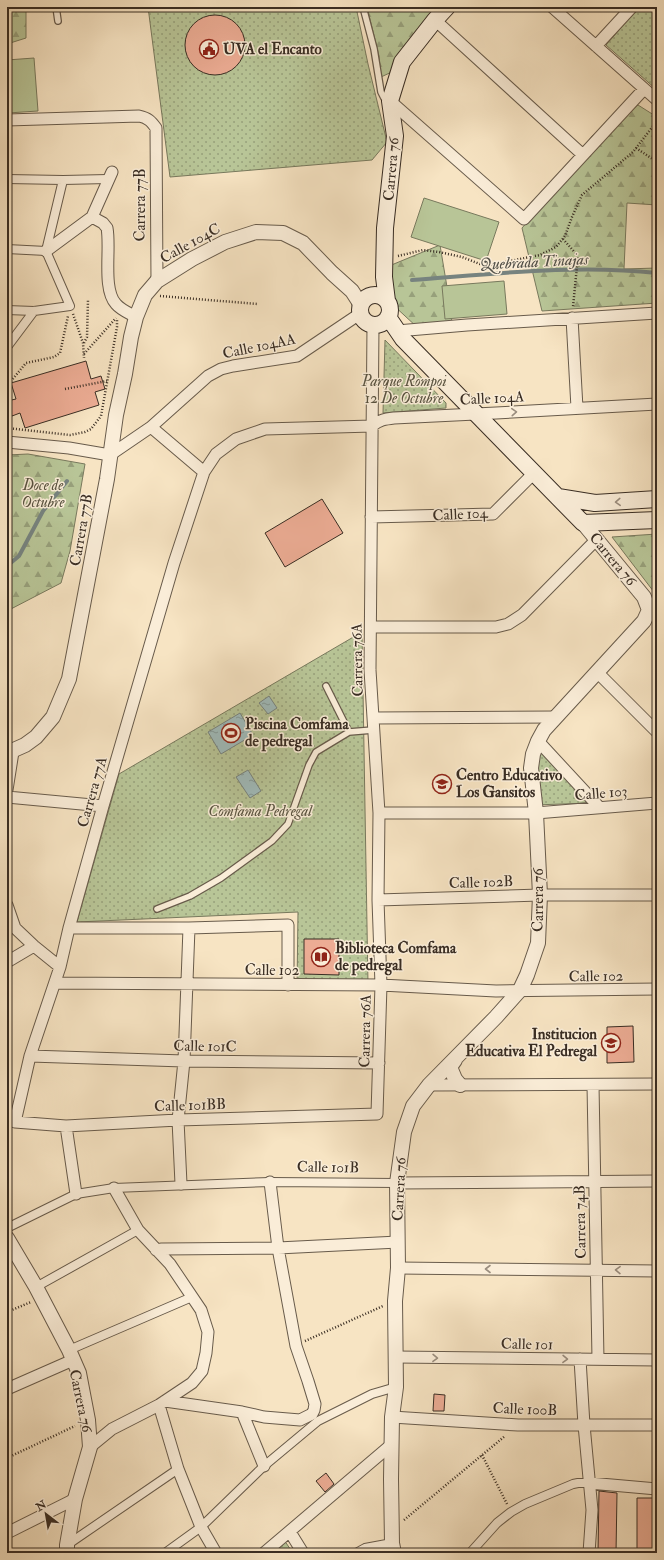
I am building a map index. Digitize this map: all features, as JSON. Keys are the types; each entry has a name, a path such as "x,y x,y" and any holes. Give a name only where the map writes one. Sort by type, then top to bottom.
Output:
{"main road":[{"name":"Carrera 76","path":"447,7 402,62 390,101 395,136 385,228 384,277 370,303 365,321 380,322 400,335 583,523"},
{"name":"Carrera 76","path":"370,303 390,309 380,322"},
{"path":"558,497 596,503 657,499"},
{"path":"583,523 657,520"}],"street":[{"path":"552,7 657,100"},
{"path":"596,46 632,7"},
{"path":"435,20 583,155"},
{"path":"390,101 524,219 644,89"},
{"name":"Carrera 77B","path":"7,120 140,116 147,118 156,128 157,281"},
{"path":"7,179 62,180 110,175 92,217 46,251 7,249"},
{"path":"7,310 34,311 70,306 46,251 62,180"},
{"path":"92,217 103,223 107,228 109,288 112,300 122,309 136,317"},
{"name":"Calle 104C","path":"145,295 157,281 192,259 225,242 256,232 283,234 303,243 352,291 370,303"},
{"name":"Carrera 77B","path":"7,790 10,752 36,737 52,717 69,679 107,479 116,415 126,374 131,337 136,317 145,295"},
{"name":"Calle 104AA","path":"110,455 151,427 208,376 221,369 233,366 297,356 370,303"},
{"path":"7,347 34,311"},
{"path":"400,335 572,318 657,313"},
{"path":"572,318 577,408"},
{"name":"Carrera 76A","path":"377,1114 381,985 378,900 379,814 370,670 372,426 380,322"},
{"path":"451,416 455,413 457,408 458,396"},
{"name":"Calle 104A","path":"204,472 216,454 236,439 265,428 372,426 384,419 657,404"},
{"path":"151,427 204,472"},
{"path":"7,442 68,448 110,455"},
{"name":"Carrera 77A","path":"11,1119 30,1056 60,967 69,928 103,806 174,563 204,472"},
{"name":"Calle 104","path":"371,517 493,514 534,473"},
{"name":"Carrera 76","path":"393,1541 391,1445 392,1417 396,1387 395,1300 398,1268 398,1183 400,1153 407,1121 413,1106 429,1085 496,1017 520,990 527,975 538,943 540,895 536,813 531,768 533,754 538,741 544,730 555,717 653,612 644,597 583,523"},
{"path":"371,627 496,627 508,624 522,615 596,540"},
{"path":"597,672 657,732"},
{"path":"373,718 555,717"},
{"path":"538,741 600,808"},
{"path":"7,797 103,806"},
{"name":"Calle 103","path":"379,814 536,813 657,803"},
{"name":"Calle 102B","path":"378,900 540,895 657,895"},
{"path":"7,905 15,928 60,967"},
{"path":"69,928 189,928 288,925 288,985"},
{"path":"181,1184 178,1120 184,1061 189,928"},
{"path":"7,962 34,946"},
{"name":"Calle 102","path":"55,983 381,985 496,991 657,989"},
{"name":"Calle 101C","path":"30,1056 184,1061 379,1063"},
{"path":"455,1060 450,1067 455,1079 460,1085"},
{"path":"429,1085 657,1084"},
{"name":"Carrera 74B","path":"592,1085 598,1359"},
{"name":"Calle 101BB","path":"11,1119 66,1126 178,1120 377,1114"},
{"path":"66,1126 76,1194"},
{"name":"Calle 101B","path":"7,1228 76,1194 114,1188 181,1184 270,1182 398,1183 657,1180"},
{"path":"162,1403 242,1412 264,1417 300,1420 312,1414 315,1404 296,1346 278,1248 270,1182"},
{"path":"90,1448 112,1429 162,1403 192,1383 202,1371 206,1353 208,1332 201,1310 192,1296 170,1264 138,1230 114,1188"},
{"path":"38,1292 138,1230"},
{"name":"Carrera 76","path":"7,1238 38,1292 79,1373 88,1420 90,1448 75,1500 67,1549"},
{"path":"156,1250 162,1248 278,1248 398,1242"},
{"path":"398,1268 657,1271"},
{"path":"7,1389 71,1355 192,1296"},
{"name":"Calle 101","path":"396,1358 657,1360"},
{"path":"580,1359 584,1425 592,1510 589,1553"},
{"path":"165,1553 201,1527 264,1466 318,1421 372,1394 396,1387"},
{"path":"162,1403 178,1469 201,1527 216,1553"},
{"path":"242,1412 264,1466"},
{"name":"Calle 100B","path":"392,1417 518,1425 657,1425"},
{"path":"264,1553 391,1445"},
{"path":"67,1549 178,1469"},
{"path":"470,1553 498,1523 511,1512 549,1493 578,1482 657,1489"},
{"path":"7,1533 75,1500"},
{"path":"290,1532 303,1553"},
{"path":"356,1553 364,1548 393,1541"}],"lane":[{"path":"56,7 58,21"},
{"path":"363,7 374,49 381,92 384,98 390,101"},
{"path":"326,686 349,732"},
{"path":"157,909 190,896 221,878 272,841 288,824 309,765 316,752 349,732 373,730"}],"path":[{"path":"636,148 657,162"},
{"path":"563,239 578,256 572,318"},
{"path":"145,295 258,304"},
{"path":"83,343 87,337 88,300"},
{"path":"70,306 83,343 84,358"},
{"path":"7,386 26,363 54,356 60,352 70,306"},
{"path":"7,428 70,435 91,429 101,416 117,327 115,316 84,354"},
{"path":"65,389 107,380"},
{"path":"7,1312 38,1292"},
{"path":"296,1346 395,1300"},
{"path":"7,1458 88,1420"},
{"path":"393,1541 482,1455 518,1425"},
{"path":"482,1455 511,1512"}],"green space":[{"path":"7,7 26,7 26,38 7,44"},
{"path":"148,7 356,7 387,142 372,160 170,177"},
{"path":"367,7 441,7 396,70 381,77 379,56"},
{"path":"639,7 657,7 657,90 606,45"},
{"path":"34,58 38,111 8,113 7,60"},
{"path":"638,105 657,117 657,205 627,203 624,269 657,268 657,303 542,311 522,228 557,188 592,136"},
{"path":"424,198 499,222 486,261 411,237"},
{"path":"440,245 452,322 418,328 391,303 389,266"},
{"path":"504,281 507,314 445,319 442,286"},
{"name":"Parque Rompoi 12 De Octubre","path":"385,340 446,403 446,408 383,413"},
{"name":"Doce de Octubre","path":"28,454 85,464 70,551 61,583 7,611 7,455"},
{"path":"657,534 657,596 612,537"},
{"name":"Comfama Pedregal","path":"362,632 368,984 297,987 298,912 77,922 119,774"},
{"path":"540,747 590,803 534,805"},
{"path":"284,1540 293,1553 271,1553"}],"water":[{"path":"269,696 277,708 268,714 259,703"},
{"name":"Piscina Comfama de pedregal","path":"240,713 253,735 221,754 208,732"},
{"path":"248,770 261,791 250,798 236,777"}],"building":[{"path":"215,15 232,20 240,28 245,45 240,62 232,70 215,75 198,70 190,62 185,45 190,28 198,20"},
{"path":"86,361 91,379 101,376 105,389 95,392 99,405 25,428 20,413 12,416 7,401 16,399 11,383"},
{"path":"322,499 343,533 285,567 265,533"},
{"name":"Biblioteca Comfama de pedregal","path":"304,939 339,939 339,975 304,974"},
{"path":"633,1026 634,1062 607,1063 607,1027"},
{"path":"434,1394 445,1395 444,1411 433,1411"},
{"path":"326,1473 334,1484 325,1492 316,1481"},
{"path":"599,1491 617,1493 616,1553 598,1553"},
{"path":"637,1498 657,1498 657,1553 637,1553"}],"waterway":[{"name":"Quebrada Tinajas","path":"412,280 534,271 596,269 657,273"},
{"name":"Quebrada Tinajas","path":"7,566 19,556 43,511 67,481"}],"place":[{"name":"UVA el Encanto","path":"209,49"},
{"name":"Piscina Comfama de pedregal","path":"231,733"},
{"name":"Centro Educativo Los Gansitos","path":"442,784"},
{"name":"Biblioteca Comfama de pedregal","path":"321,957"},
{"name":"Institucion Educativa El Pedregal","path":"611,1043"}]}
